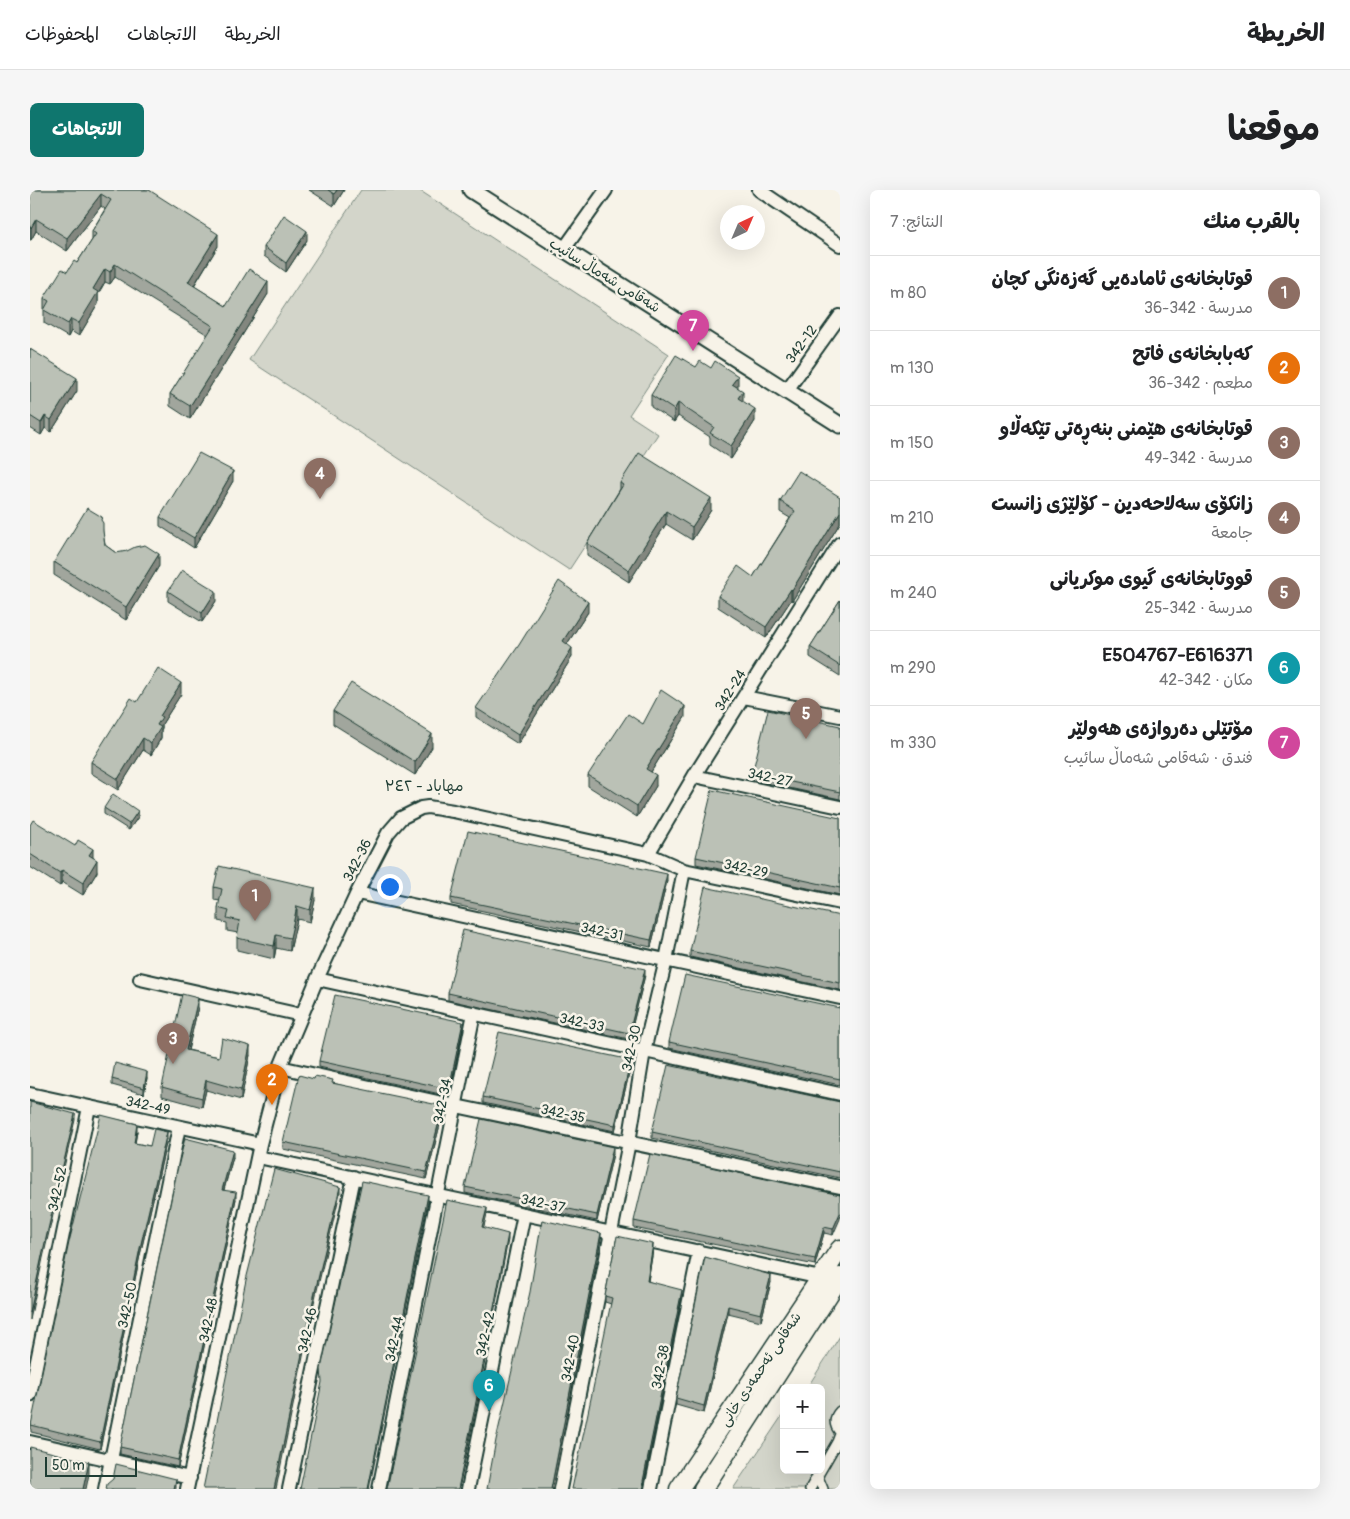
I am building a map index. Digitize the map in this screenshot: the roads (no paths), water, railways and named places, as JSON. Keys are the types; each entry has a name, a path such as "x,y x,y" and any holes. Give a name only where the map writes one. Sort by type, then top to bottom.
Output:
{"main road":[{"name":"شەقامی ئەحمەدی خانی","path":"703,1489 764,1379 840,1249"},
{"name":"شەقامی ئەحمەدی خانی","path":"680,1489 840,1277"}],"street":[{"name":"شەقامی شەماڵ سائیب","path":"471,190 840,425"},
{"path":"564,249 606,190"},
{"path":"759,190 840,246"},
{"name":"342-12","path":"787,390 840,316"},
{"name":"342-24","path":"648,854 694,776 840,543"},
{"path":"744,697 840,716"},
{"name":"342-27","path":"694,776 840,807"},
{"name":"342-36","path":"259,1150 280,1067 301,1016 357,893 382,844 394,824 401,818 421,808 428,807 648,854"},
{"name":"342-29","path":"648,854 684,870 840,903"},
{"name":"342-30","path":"610,1232 629,1142 644,1051 666,960 684,870"},
{"name":"342-31","path":"357,893 840,998"},
{"path":"140,979 301,1016"},
{"name":"342-33","path":"317,979 840,1094"},
{"name":"342-34","path":"438,1195 474,1013"},
{"name":"342-35","path":"280,1067 840,1187"},
{"name":"342-49","path":"30,1094 179,1127 259,1150"},
{"name":"342-52","path":"30,1395 89,1107"},
{"name":"342-50","path":"105,1489 179,1127"},
{"name":"342-37","path":"259,1150 354,1177 822,1278"},
{"name":"342-48","path":"188,1484 259,1150"},
{"name":"342-46","path":"290,1489 354,1177"},
{"name":"342-44","path":"379,1489 438,1195"},
{"name":"342-42","path":"468,1489 524,1214"},
{"name":"342-40","path":"560,1489 610,1232"},
{"name":"342-38","path":"651,1489 699,1251"},
{"path":"825,1459 840,1433 835,1422 840,1411"},
{"path":"30,1442 111,1460 188,1484"},
{"path":"810,1489 816,1474"},
{"path":"816,1474 823,1489"}],"place":[{"name":"مۆتێلی دەروازەی هەولێر","path":"693,351"},
{"name":"زانکۆی سەلاحەدین - کۆلێژی زانست","path":"320,499"},
{"name":"قووتابخانەی گيوی موكريانی","path":"806,739"},
{"name":"قوتابخانەی ئامادەیی گەزەنگی کچان","path":"255,921"},
{"name":"قوتابخانەی هێمنی بنەڕەتی تێکەڵاو","path":"173,1064"},
{"name":"كەبابخانەی فاتح","path":"272,1105"},
{"name":"E504767-E616371","path":"489,1411"}],"district":[{"name":"مهاباد - ٣٤٢","path":"424,786"}]}
